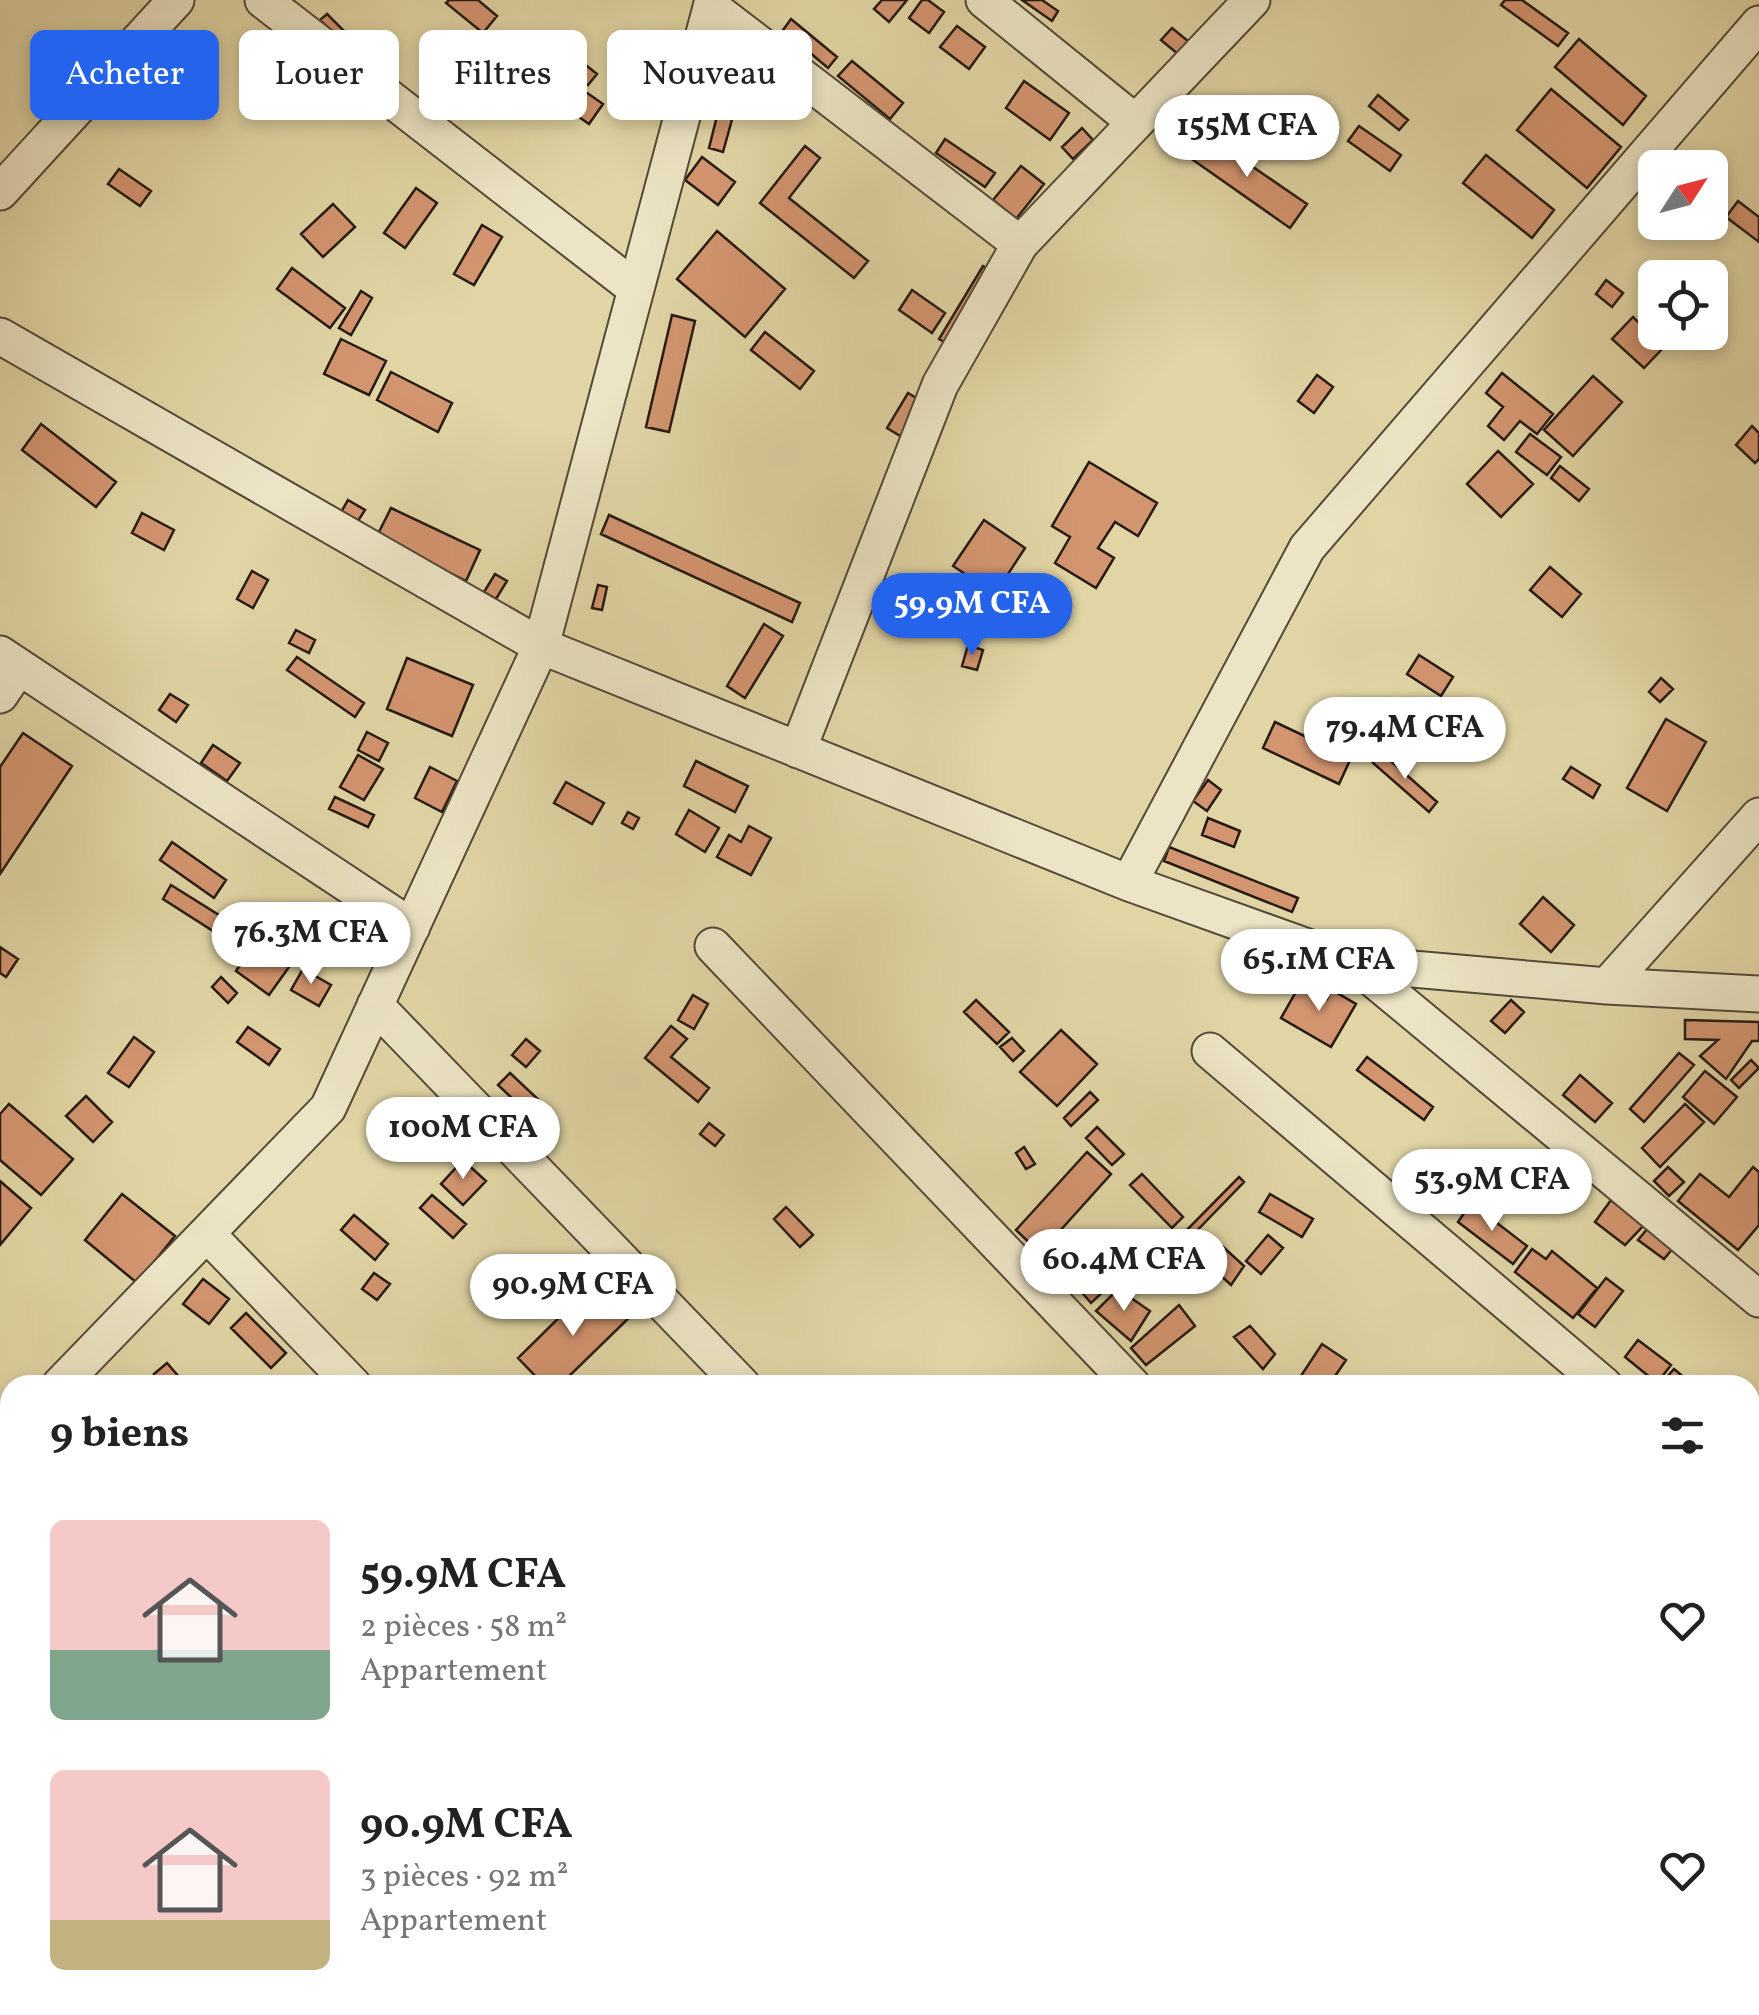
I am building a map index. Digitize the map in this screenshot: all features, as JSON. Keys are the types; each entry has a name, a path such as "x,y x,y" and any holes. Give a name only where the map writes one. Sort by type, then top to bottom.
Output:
{"street":[{"path":"0,192 176,0"},
{"path":"263,0 636,289"},
{"path":"984,0 1136,122"},
{"path":"798,750 940,385 1020,244 1252,0"},
{"path":"70,1375 328,1108 541,646 712,4 1020,244"},
{"path":"1129,883 1307,548 1759,24"},
{"path":"0,336 541,646 1129,883 1355,964 1607,986 1759,994"},
{"path":"6,672 412,928"},
{"path":"1607,986 1759,816"},
{"path":"713,946 1122,1375"},
{"path":"1355,964 1759,1299"},
{"path":"375,1005 732,1375"},
{"path":"1210,1051 1592,1375"},
{"path":"207,1234 344,1375"}],"building":[{"path":"478,0 497,16 485,30 479,30 446,3"},
{"path":"882,0 907,0 889,22 874,9"},
{"path":"922,0 944,12 929,33 909,18"},
{"path":"1022,0 1042,0 1058,11 1052,21"},
{"path":"1505,0 1522,0 1568,33 1558,46 1501,5"},
{"path":"327,14 343,30 330,30 320,20"},
{"path":"791,19 804,30 783,30"},
{"path":"957,26 985,47 969,69 940,47"},
{"path":"1172,28 1189,42 1178,54 1161,40"},
{"path":"812,36 837,57 828,68 812,54"},
{"path":"1579,39 1646,96 1623,125 1555,67"},
{"path":"852,61 903,103 890,119 838,76"},
{"path":"587,66 597,74 587,84"},
{"path":"1024,81 1069,113 1050,140 1006,108"},
{"path":"1551,89 1621,147 1587,188 1517,130"},
{"path":"587,93 603,104 589,124 583,120 587,120"},
{"path":"1378,95 1408,120 1399,130 1369,106"},
{"path":"716,120 732,120 723,152 709,148"},
{"path":"1359,126 1401,155 1390,171 1348,141"},
{"path":"1082,128 1093,140 1073,159 1062,147"},
{"path":"1202,132 1307,204 1290,228 1186,155"},
{"path":"945,139 995,173 985,187 936,153"},
{"path":"805,146 820,158 789,198 868,261 854,278 760,203"},
{"path":"1486,155 1554,210 1532,238 1463,183"},
{"path":"702,157 735,182 718,205 685,180"},
{"path":"1021,166 1044,184 1016,219 993,200"},
{"path":"119,169 151,191 140,206 108,184"},
{"path":"416,188 437,203 405,248 384,233"},
{"path":"1738,201 1759,217 1759,242 1728,219"},
{"path":"333,204 355,227 323,257 301,234"},
{"path":"482,225 502,237 474,285 454,274"},
{"path":"717,231 785,289 745,337 677,279"},
{"path":"983,266 992,271 948,344 939,339"},
{"path":"292,268 345,308 330,328 277,289"},
{"path":"1606,280 1623,293 1612,307 1596,294"},
{"path":"912,290 945,313 932,333 899,310"},
{"path":"361,291 372,298 351,335 339,328"},
{"path":"672,315 695,321 669,432 646,427"},
{"path":"1633,317 1638,322 1638,350 1661,350 1644,368 1612,339"},
{"path":"765,332 814,371 800,389 751,350"},
{"path":"341,339 386,361 369,395 324,374"},
{"path":"391,372 452,403 438,432 377,400"},
{"path":"1502,373 1553,414 1537,434 1520,421 1504,440 1488,426 1503,407 1486,393"},
{"path":"1317,375 1333,387 1314,413 1298,401"},
{"path":"1593,376 1622,402 1573,456 1544,430"},
{"path":"908,393 923,402 902,437 887,428"},
{"path":"41,424 116,482 96,507 22,450"},
{"path":"1752,426 1759,433 1759,459 1755,463 1736,445"},
{"path":"1530,434 1561,457 1547,475 1516,452"},
{"path":"1498,451 1533,484 1501,517 1467,484"},
{"path":"1089,462 1157,503 1138,536 1115,522 1098,548 1114,558 1096,588 1055,563 1070,537 1052,526"},
{"path":"1560,466 1589,489 1579,501 1551,478"},
{"path":"348,500 365,510 356,524 340,514"},
{"path":"391,508 480,550 466,581 376,538"},
{"path":"142,513 174,530 164,550 132,533"},
{"path":"609,515 800,603 792,622 601,534"},
{"path":"984,520 1025,548 995,594 953,566"},
{"path":"1550,567 1581,594 1562,617 1530,590"},
{"path":"252,571 268,580 253,608 237,599"},
{"path":"495,574 507,581 496,599 484,592"},
{"path":"598,585 607,587 602,610 592,608"},
{"path":"764,624 783,636 745,698 727,686"},
{"path":"296,630 315,640 309,653 289,643"},
{"path":"968,645 983,650 977,670 962,666"},
{"path":"1419,655 1453,677 1441,696 1407,674"},
{"path":"297,657 364,703 355,717 287,670"},
{"path":"407,658 473,685 452,736 387,709"},
{"path":"1661,678 1673,689 1660,702 1649,692"},
{"path":"170,694 188,705 176,722 159,710"},
{"path":"1666,719 1706,742 1667,811 1627,788"},
{"path":"1275,722 1351,758 1339,784 1263,748"},
{"path":"367,732 388,743 379,761 358,750"},
{"path":"23,733 72,766 0,874 0,767"},
{"path":"213,745 240,763 227,781 201,763"},
{"path":"1382,753 1437,802 1429,812 1373,763"},
{"path":"358,755 383,769 364,800 340,787"},
{"path":"696,761 748,786 735,812 684,786"},
{"path":"430,767 457,781 442,812 415,798"},
{"path":"1571,767 1600,785 1593,798 1563,779"},
{"path":"1208,780 1221,790 1207,811 1193,801"},
{"path":"566,782 604,803 592,824 554,803"},
{"path":"335,797 374,815 368,827 329,809"},
{"path":"689,810 719,828 705,852 676,834"},
{"path":"628,812 639,818 633,829 622,823"},
{"path":"1208,818 1240,831 1234,847 1202,835"},
{"path":"749,826 771,838 751,875 717,857 729,835 741,842"},
{"path":"172,842 226,880 214,898 160,860"},
{"path":"1169,847 1298,898 1292,912 1164,861"},
{"path":"171,885 222,917 213,931 163,899"},
{"path":"1543,897 1574,925 1551,952 1520,924"},
{"path":"260,936 294,960 269,995 236,971"},
{"path":"0,947 18,959 6,977 0,973"},
{"path":"303,969 331,985 319,1006 291,990"},
{"path":"221,977 237,993 228,1003 212,987"},
{"path":"1301,983 1327,999 1332,990 1356,1004 1331,1047 1281,1018"},
{"path":"693,995 708,1004 694,1029 678,1020"},
{"path":"976,1000 1009,1032 997,1044 964,1012"},
{"path":"1511,1000 1524,1012 1505,1033 1491,1021"},
{"path":"1685,1020 1759,1022 1759,1041 1752,1041 1726,1079 1700,1056 1718,1040 1685,1039"},
{"path":"671,1026 687,1039 671,1057 709,1088 698,1102 645,1058"},
{"path":"248,1027 280,1049 269,1065 237,1042"},
{"path":"1061,1030 1097,1064 1057,1106 1020,1072"},
{"path":"134,1037 154,1052 129,1087 108,1073"},
{"path":"1012,1038 1024,1051 1013,1061 1000,1047"},
{"path":"526,1039 540,1051 526,1067 512,1055"},
{"path":"1679,1053 1694,1065 1644,1122 1630,1109"},
{"path":"1367,1057 1433,1107 1424,1120 1357,1070"},
{"path":"1751,1060 1759,1068 1739,1088 1731,1080"},
{"path":"1705,1071 1737,1097 1714,1124 1683,1097"},
{"path":"510,1073 542,1103 530,1115 498,1085"},
{"path":"1580,1075 1612,1103 1595,1122 1563,1095"},
{"path":"1090,1092 1098,1100 1071,1126 1064,1118"},
{"path":"86,1096 112,1122 93,1142 66,1116"},
{"path":"9,1104 73,1159 41,1195 0,1160 0,1114"},
{"path":"1685,1104 1704,1122 1660,1167 1642,1148"},
{"path":"709,1123 724,1135 715,1146 700,1134"},
{"path":"1097,1127 1124,1154 1112,1165 1086,1138"},
{"path":"1024,1147 1035,1164 1026,1169 1016,1153"},
{"path":"1087,1152 1111,1174 1040,1253 1016,1230"},
{"path":"1541,1155 1587,1194 1577,1206 1531,1167"},
{"path":"463,1160 486,1181 463,1205 441,1184"},
{"path":"1668,1167 1684,1182 1669,1196 1654,1181"},
{"path":"1753,1167 1759,1172 1759,1225 1738,1250 1678,1201 1700,1174 1729,1197"},
{"path":"1142,1174 1183,1217 1172,1228 1130,1185"},
{"path":"1239,1177 1244,1182 1182,1246 1176,1241"},
{"path":"0,1181 31,1208 0,1245"},
{"path":"122,1194 175,1236 137,1283 85,1240"},
{"path":"1270,1194 1313,1219 1302,1237 1259,1212"},
{"path":"432,1195 466,1224 453,1238 420,1208"},
{"path":"1611,1200 1643,1226 1625,1245 1595,1222"},
{"path":"1471,1203 1527,1246 1513,1264 1458,1222"},
{"path":"786,1207 813,1235 800,1247 774,1219"},
{"path":"354,1215 388,1244 375,1260 341,1230"},
{"path":"1648,1228 1674,1247 1664,1259 1638,1240"},
{"path":"1210,1235 1244,1266 1231,1285 1198,1254"},
{"path":"1268,1235 1283,1248 1261,1274 1246,1261"},
{"path":"1532,1249 1546,1259 1552,1251 1597,1288 1573,1318 1515,1272"},
{"path":"1110,1262 1123,1276 1112,1286 1099,1272"},
{"path":"1080,1264 1104,1291 1091,1303 1067,1275"},
{"path":"374,1273 390,1284 377,1300 362,1289"},
{"path":"1606,1278 1623,1291 1595,1327 1578,1314"},
{"path":"203,1279 229,1299 209,1324 183,1304"},
{"path":"1118,1289 1150,1311 1131,1341 1096,1311"},
{"path":"587,1290 610,1314 624,1301 635,1312 570,1375 534,1375 518,1358"},
{"path":"1179,1305 1195,1326 1146,1365 1131,1348"},
{"path":"246,1313 286,1353 271,1368 231,1328"},
{"path":"1250,1326 1275,1354 1263,1369 1234,1337"},
{"path":"1638,1340 1671,1365 1663,1375 1647,1375 1625,1357"},
{"path":"1322,1344 1346,1360 1336,1375 1302,1375"},
{"path":"167,1363 177,1375 155,1375"}]}
